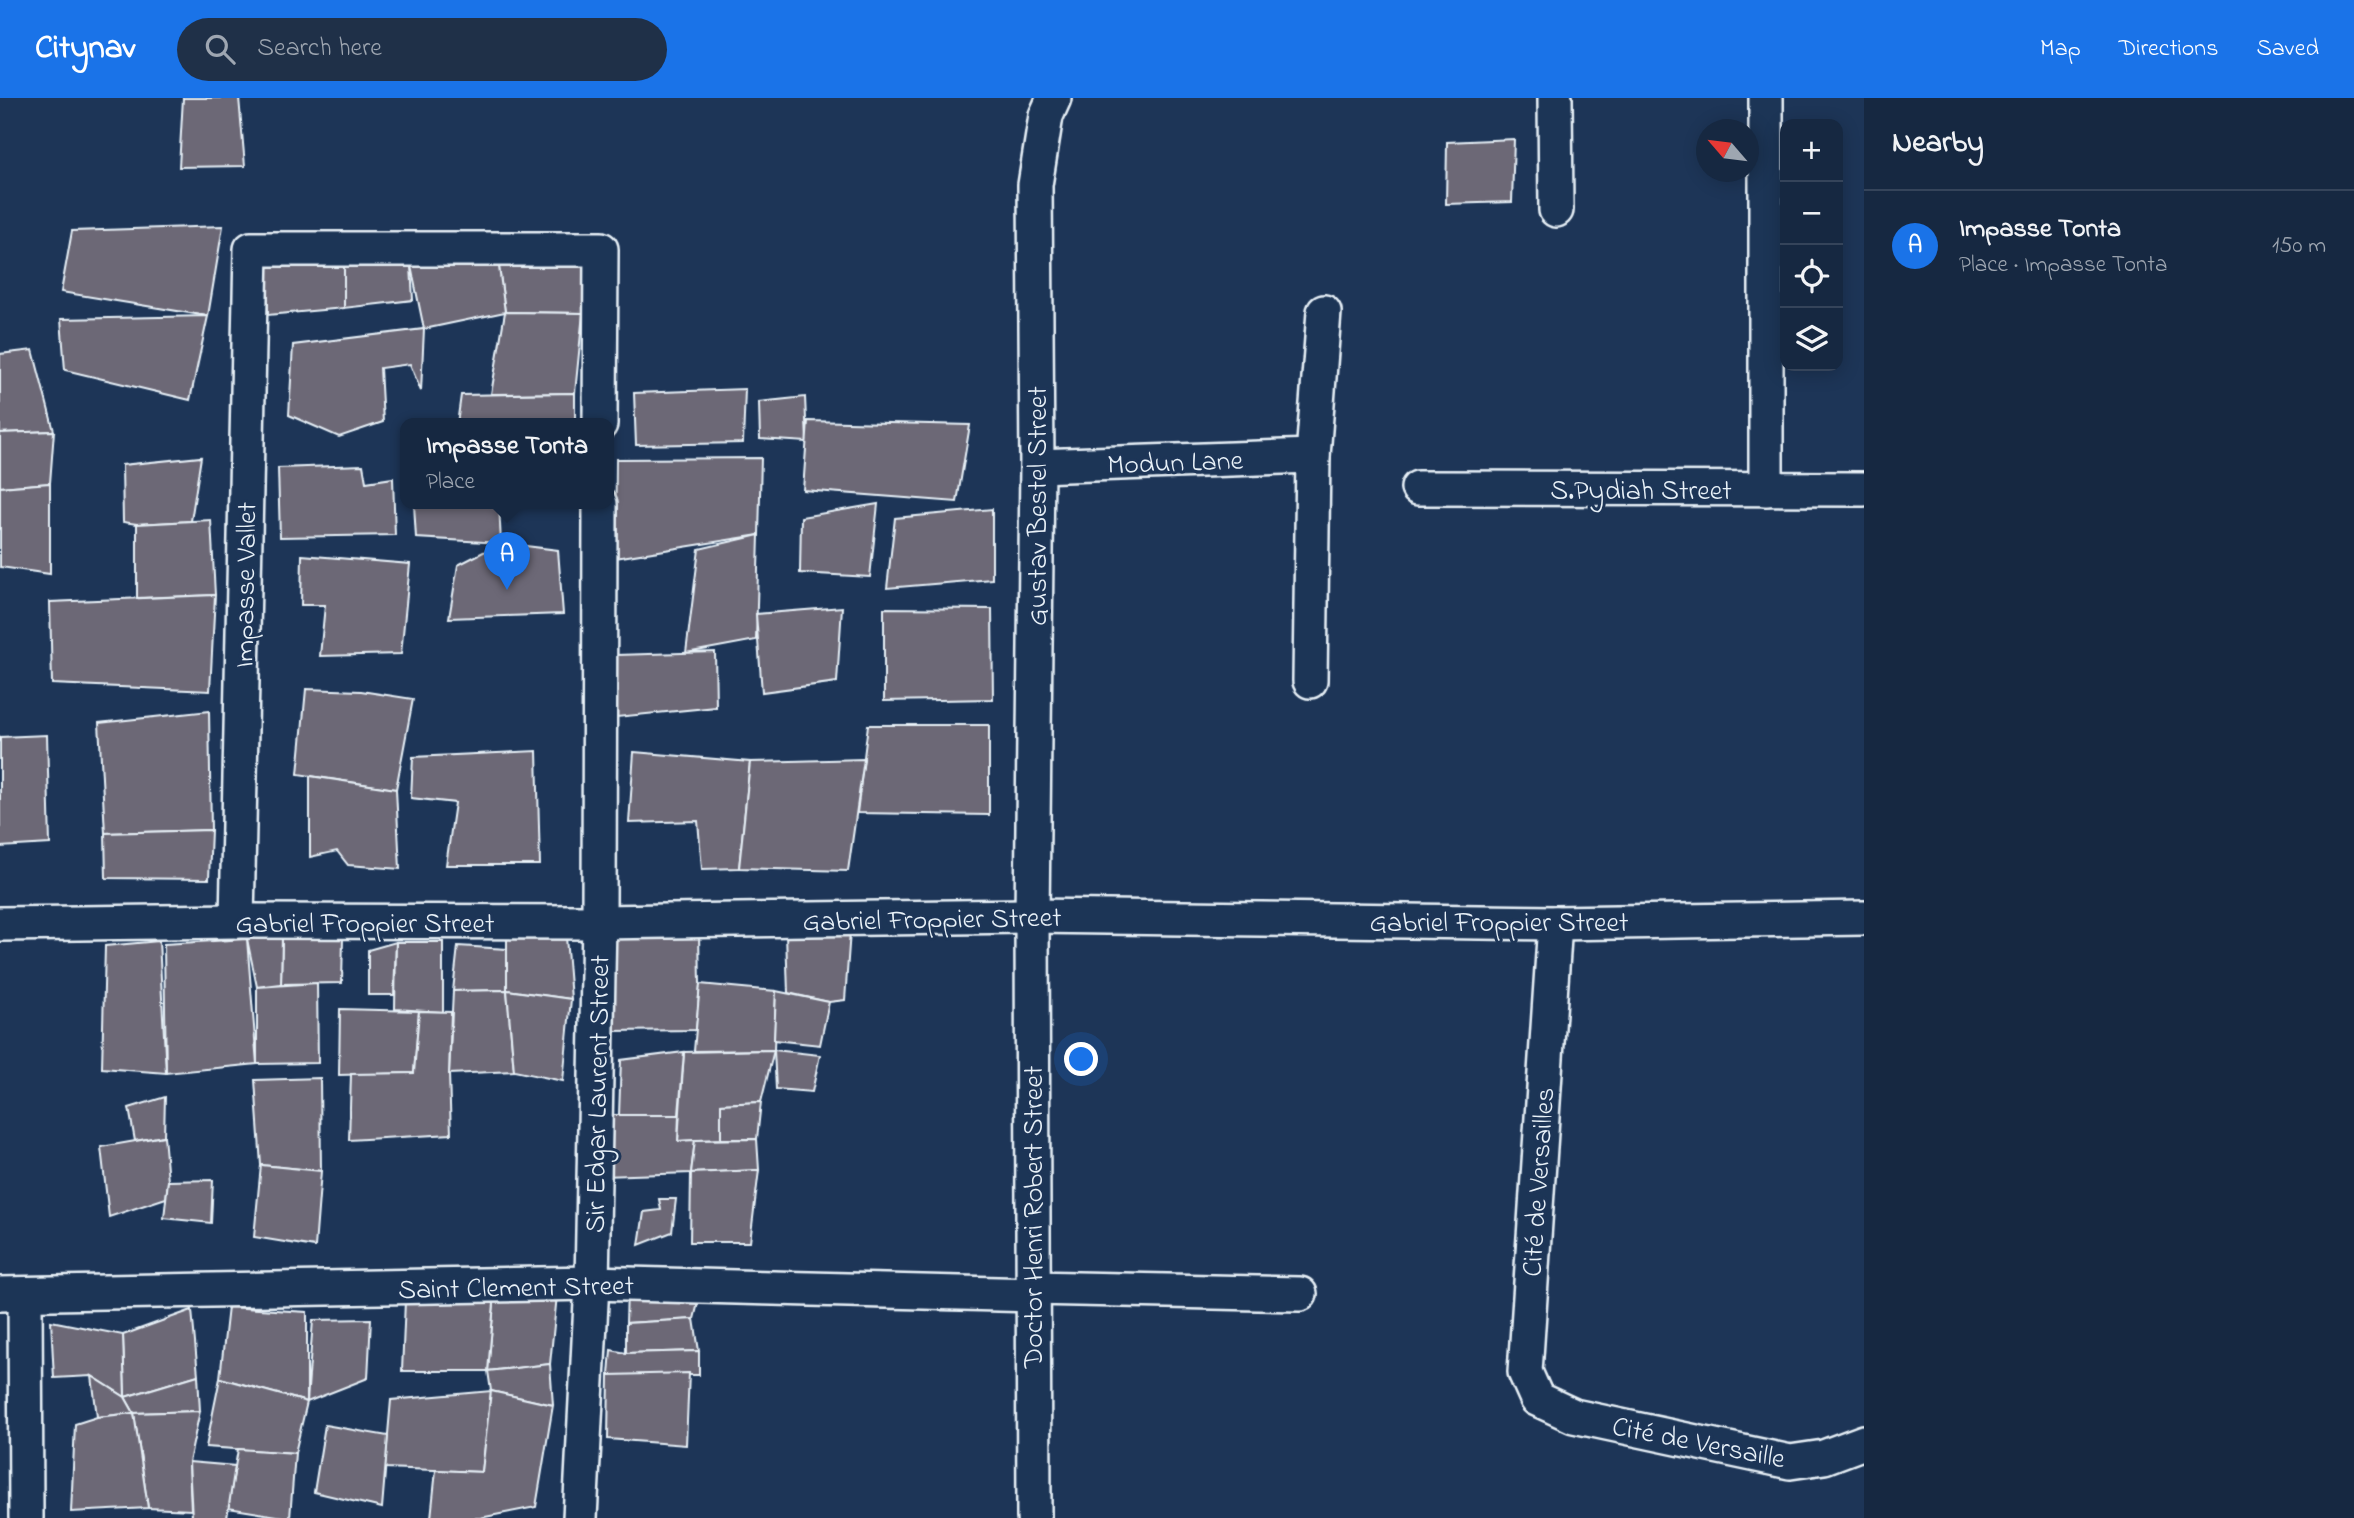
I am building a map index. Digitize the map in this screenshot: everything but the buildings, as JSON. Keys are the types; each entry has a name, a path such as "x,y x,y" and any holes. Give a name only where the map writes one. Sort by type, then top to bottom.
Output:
{"street":[{"name":"Gustav Bestel Street","path":"1032,916 1037,466 1035,184 1046,116 1054,98"},
{"path":"1555,98 1556,210"},
{"path":"1766,98 1766,489"},
{"name":"Impasse Vallet","path":"237,921 251,249 601,249 600,418"},
{"path":"1310,681 1313,456 1324,312"},
{"name":"Modun Lane","path":"1037,466 1313,456"},
{"name":"S.Pydiah Street","path":"1418,488 1864,489"},
{"name":"Sir Edgar Laurent Street","path":"580,1518 592,1283 599,922 600,509"},
{"name":"Gabriel Froppier Street","path":"0,924 237,921 599,922 1032,916 1555,923 1864,918"},
{"name":"Doctor Henri Robert Street","path":"1032,916 1034,1518"},
{"name":"Cité de Versailles","path":"1555,923 1525,1372 1537,1399 1574,1416"},
{"name":"Saint Clement Street","path":"13,1294 592,1283 1300,1294"},
{"path":"13,1294 26,1518"},
{"name":"Cité de Versaille","path":"1574,1416 1790,1462 1824,1457 1864,1442"}],"place":[{"name":"Impasse Tonta","path":"507,590"}]}
